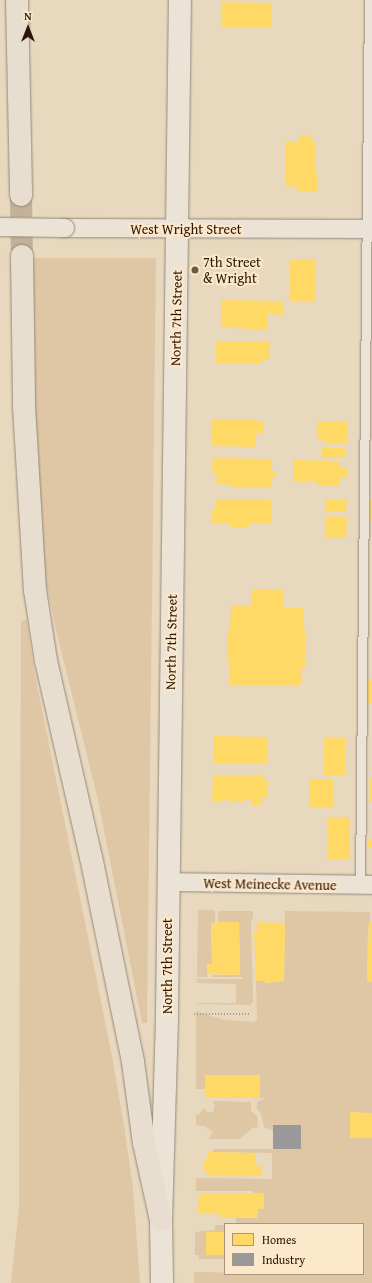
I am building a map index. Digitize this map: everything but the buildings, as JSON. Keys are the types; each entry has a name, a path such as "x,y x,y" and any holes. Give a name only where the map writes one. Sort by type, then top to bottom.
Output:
{"highway":[{"path":"17,0 21,195"},
{"path":"22,256 24,406 36,590 46,660 91,858 133,1062 144,1144 161,1220"}],"street":[{"name":"North 7th Street","path":"162,1283 161,1220 167,1029 180,0"},
{"name":"West Wright Street","path":"0,227 369,229"},
{"name":"West Meinecke Avenue","path":"168,882 366,885"}],"lane":[{"path":"366,885 369,0"}],"path":[{"path":"194,1014 249,1014"}],"shaded area":[{"path":"33,258 156,258 147,1023 142,1023 98,800 57,634 47,586 40,535 35,413"},
{"path":"27,620 34,670 112,1056 125,1132 133,1188 140,1283 11,1283 19,1207 21,621"},
{"path":"198,910 215,910 215,923 211,924 212,964 207,965 208,977 197,977"},
{"path":"218,911 253,911 253,918 251,920 253,1001 251,1005 197,1004 236,1003 236,984 197,983 197,979 242,979 242,977 212,977 212,975 240,975 239,922 218,922"},
{"path":"285,911 370,912 370,922 368,926 367,982 372,982 372,1113 350,1114 372,1114 372,1283 194,1283 194,1272 224,1272 224,1275 364,1275 364,1223 237,1223 235,1218 257,1218 258,1209 264,1209 264,1193 253,1193 253,1191 196,1191 196,1178 272,1179 272,1153 213,1152 213,1149 301,1149 281,1134 264,1127 261,1114 257,1109 257,1102 265,1098 260,1098 259,1075 205,1089 196,1089 196,1011 224,1020 254,1022 257,1019 256,981 265,981 265,983 284,981"},
{"path":"213,1101 251,1102 251,1111 257,1116 258,1127 252,1128 240,1139 209,1139 213,1132 204,1126 196,1125 196,1115 199,1114 204,1108 207,1112 213,1112 215,1106"},
{"path":"215,1225 224,1225 224,1232 206,1232 206,1255 224,1255 224,1259 199,1259 199,1255 195,1255 195,1232 215,1230"}],"tunnel":[{"path":"21,195 22,256"}],"place":[{"name":"7th Street & Wright","path":"195,270"}]}
